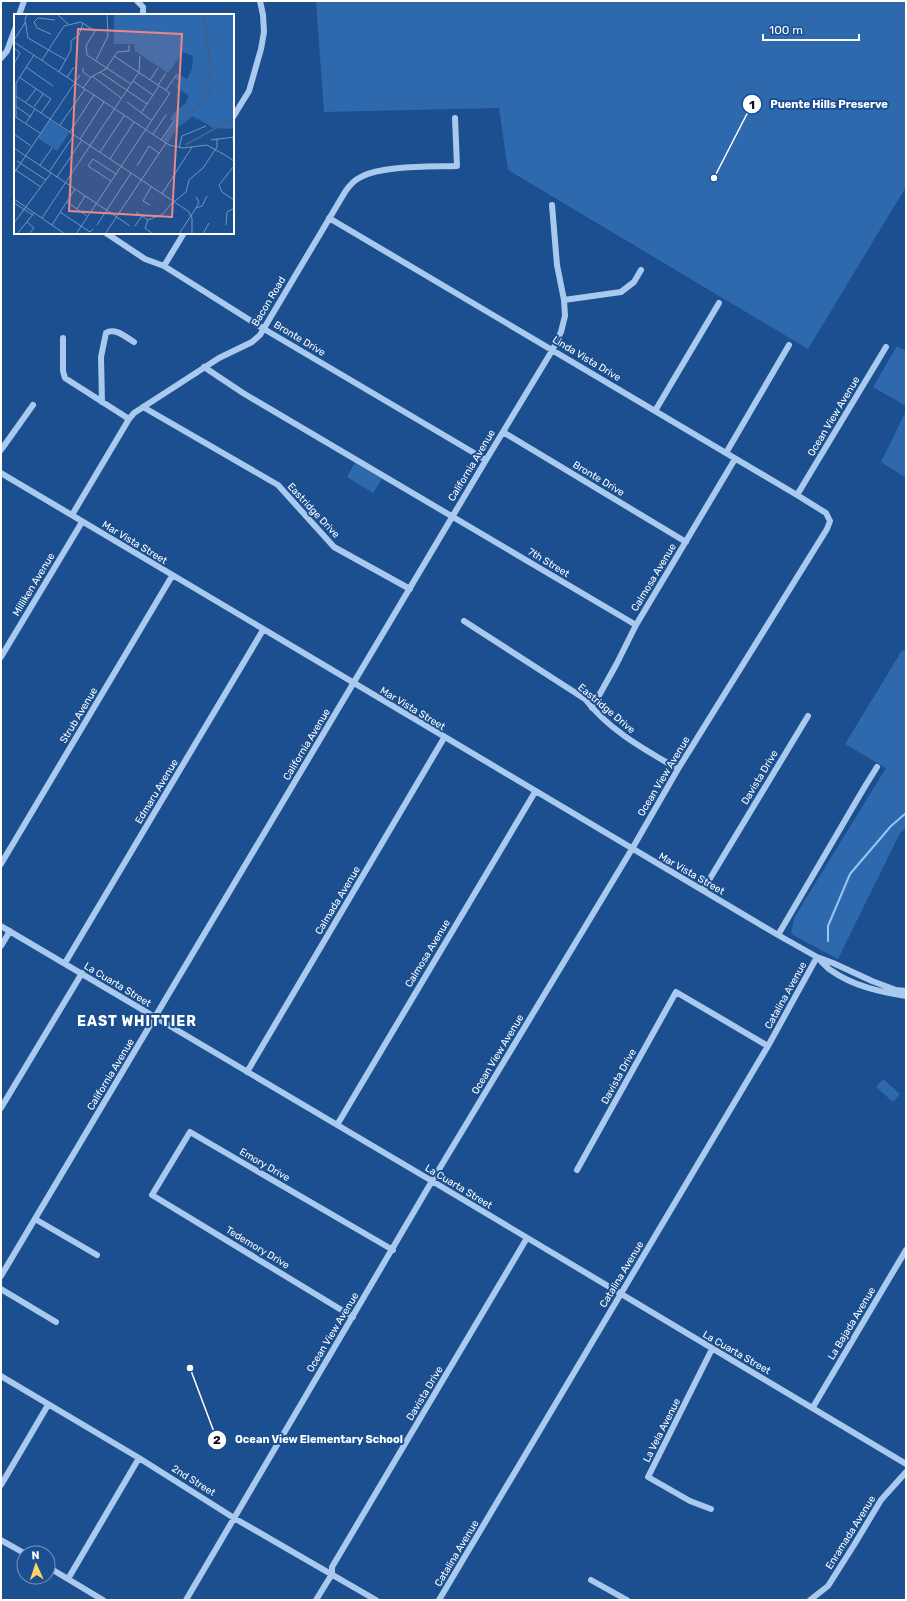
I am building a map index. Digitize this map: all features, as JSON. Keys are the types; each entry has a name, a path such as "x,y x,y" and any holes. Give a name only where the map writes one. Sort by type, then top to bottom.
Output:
{"street":[{"path":"20,14 24,1"},
{"path":"137,1 143,7 143,14"},
{"path":"234,115 249,91 261,49 264,32 260,1"},
{"path":"1,58 6,51 14,32"},
{"name":"Bacon Road","path":"72,515 129,419 143,407 219,358 252,342 264,328 345,192 360,177 383,169 457,166 455,118"},
{"name":"California Avenue","path":"1,1276 553,349 564,324 565,316 564,300 557,265 552,205"},
{"name":"Linda Vista Drive","path":"329,218 798,495 826,514 830,521"},
{"name":"Bronte Drive","path":"108,234 145,259 164,266 264,328 486,460"},
{"path":"164,266 183,234"},
{"path":"564,300 621,292 634,282 641,270"},
{"path":"655,411 720,303"},
{"path":"102,402 101,357 106,333 108,331 114,331 134,342"},
{"path":"63,338 63,371 65,378 129,419"},
{"path":"726,453 789,345"},
{"name":"Ocean View Avenue","path":"798,495 886,347"},
{"name":"7th Street","path":"204,368 243,393 636,625"},
{"path":"1,450 33,405"},
{"name":"Eastridge Drive","path":"143,407 278,485 334,547 410,589"},
{"name":"Bronte Drive","path":"503,432 686,542"},
{"name":"Calmosa Avenue","path":"592,708 636,625 735,459"},
{"name":"Mar Vista Street","path":"1,473 353,684 778,935 817,957 834,963 877,983 896,990 906,991"},
{"name":"Ocean View Avenue","path":"186,1600 393,1250 432,1181 632,849 678,769 828,529 830,521"},
{"name":"Milliken Avenue","path":"1,657 82,522"},
{"name":"Strub Avenue","path":"1,864 172,576"},
{"name":"Eastridge Drive","path":"464,621 585,700 624,737 678,769"},
{"name":"Edmaru Avenue","path":"65,963 263,630"},
{"name":"Davista Drive","path":"703,890 808,716"},
{"name":"Calmada Avenue","path":"247,1072 444,738"},
{"path":"778,935 877,767"},
{"name":"Calmosa Avenue","path":"337,1125 535,792"},
{"name":"La Cuarta Street","path":"1,926 906,1464"},
{"path":"1,946 10,931"},
{"name":"Mar Vista Street","path":"817,957 832,971 848,980 879,991 906,996"},
{"name":"Catalina Avenue","path":"439,1600 768,1046 817,957"},
{"path":"1,1108 82,973"},
{"name":"Davista Drive","path":"577,1170 676,992 768,1046"},
{"name":"Emory Drive","path":"152,1195 190,1132 393,1250"},
{"name":"Tedemory Drive","path":"152,1195 353,1317"},
{"path":"35,1219 97,1255"},
{"name":"Davista Drive","path":"316,1600 332,1574 332,1567 527,1238"},
{"name":"La Bajada Avenue","path":"812,1407 906,1250"},
{"path":"1,1289 56,1322"},
{"name":"La Vela Avenue","path":"711,1509 690,1501 648,1478 712,1349"},
{"name":"2nd Street","path":"1,1376 140,1458 234,1518 376,1600"},
{"path":"1,1485 48,1405"},
{"path":"68,1579 140,1458"},
{"name":"Enramada Avenue","path":"810,1600 828,1586 881,1500 906,1472"},
{"path":"1,1540 16,1548"},
{"path":"56,1572 103,1600"},
{"path":"591,1580 627,1600"}],"shaded area":[{"path":"316,1 906,1 906,187 808,349 508,170 499,108 324,112"},
{"path":"897,346 906,351 906,406 873,387"},
{"path":"906,411 906,478 881,462"},
{"path":"355,463 382,479 373,493 347,477"},
{"path":"906,649 906,828 900,833 838,959 791,934 794,918 886,768 845,744 901,652"},
{"path":"883,1079 900,1094 893,1102 876,1087"}],"waterway":[{"path":"828,941 828,926 850,874 891,826 906,813"}],"place":[{"name":"Puente Hills Preserve","path":"714,178"},
{"name":"Ocean View Elementary School","path":"190,1368"}],"district":[{"name":"EAST WHITTIER","path":"137,1021"}]}
